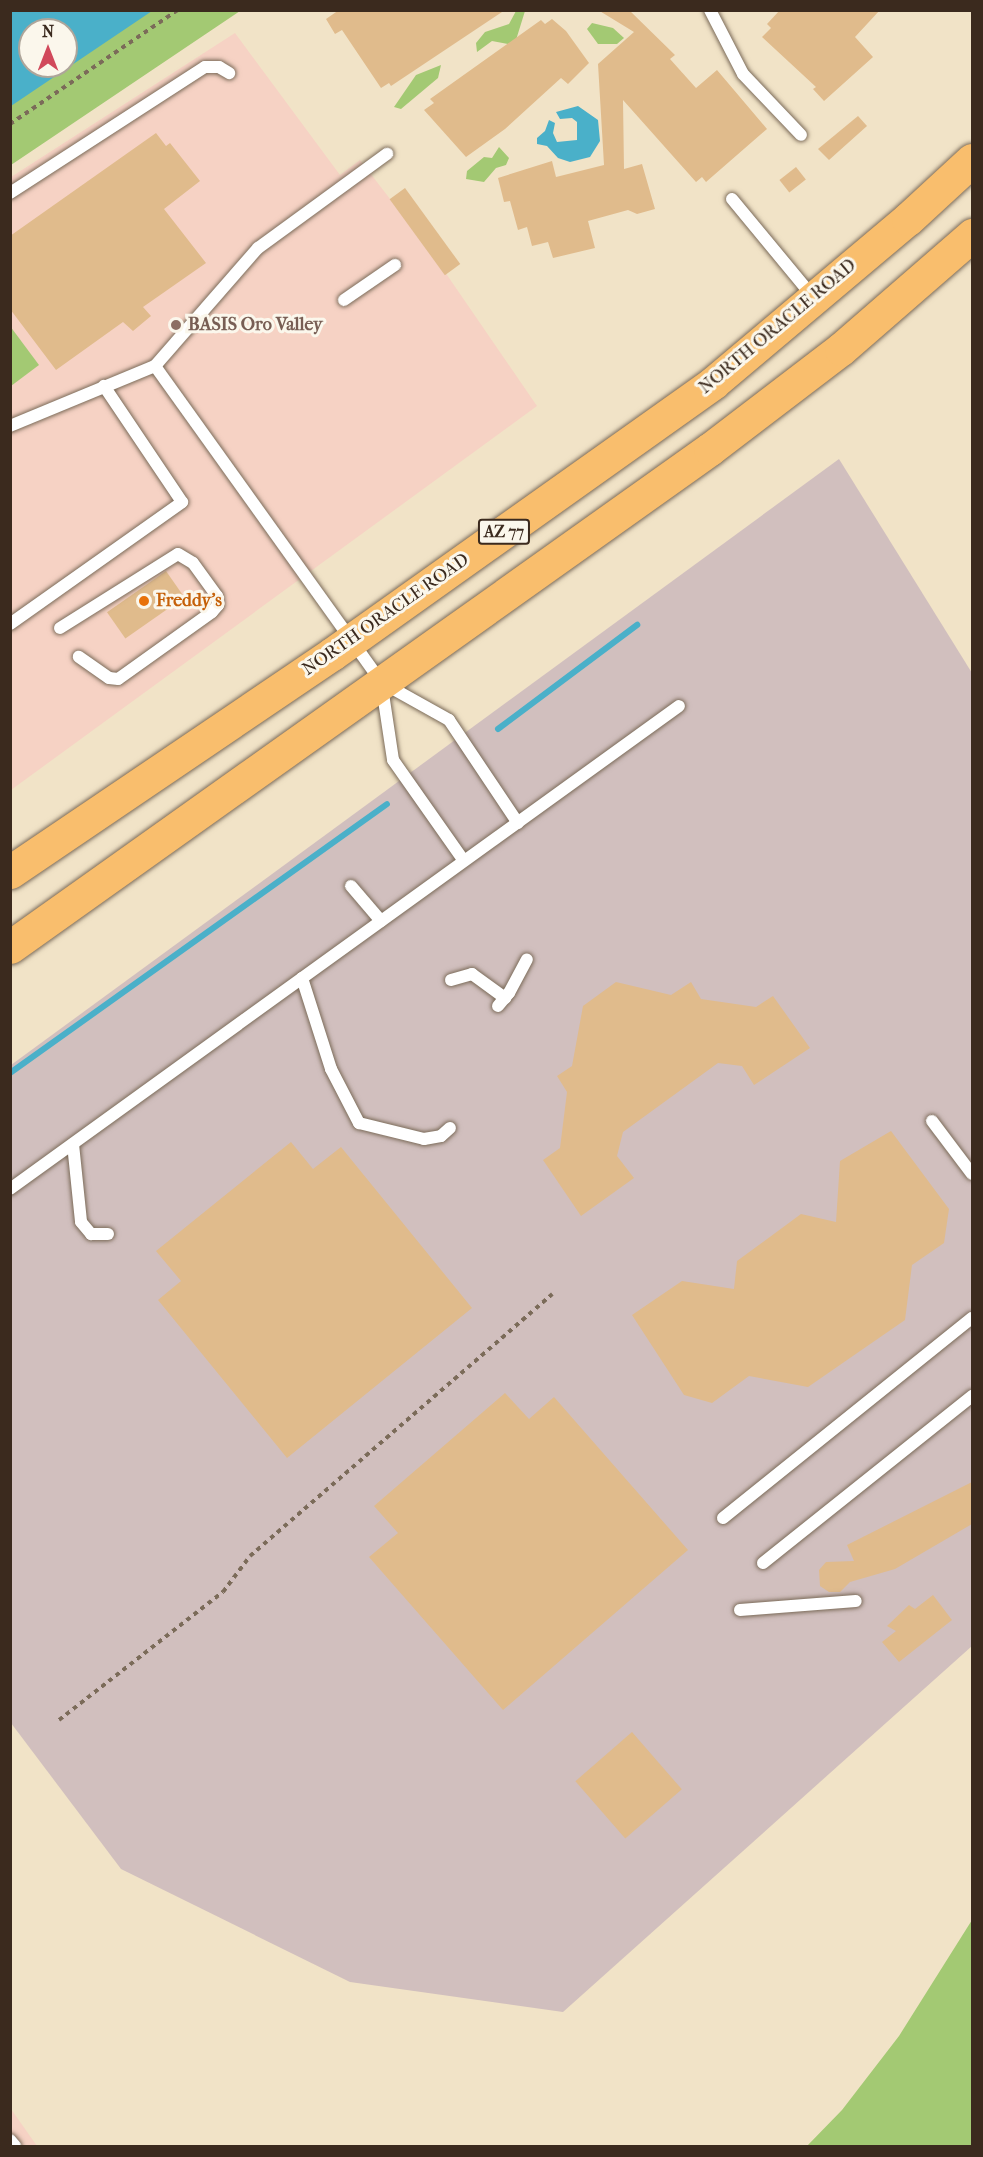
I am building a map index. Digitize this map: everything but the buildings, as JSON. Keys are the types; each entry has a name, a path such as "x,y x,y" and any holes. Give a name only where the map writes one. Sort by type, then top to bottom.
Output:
{"highway":[{"name":"NORTH ORACLE ROAD","path":"10,872 351,640 713,383 972,160"},
{"name":"AZ 77","path":"10,947 710,449 841,349 972,235"}],"lane":[{"path":"710,10 743,74 801,135"},
{"path":"10,193 205,67 219,67 229,74"},
{"path":"10,426 155,366 258,248 387,154"},
{"path":"732,198 814,298"},
{"path":"344,300 395,265"},
{"path":"155,366 381,682 449,720 518,823"},
{"path":"10,624 182,502 104,386"},
{"path":"60,628 178,554 193,562 217,596 218,605 212,612 118,679 109,678 79,657"},
{"path":"381,682 393,760 464,861"},
{"path":"10,1189 679,706"},
{"path":"351,886 381,921"},
{"path":"450,980 472,974 501,1002 527,959"},
{"path":"302,978 331,1069 359,1123 371,1128 396,1129 424,1139 441,1136 450,1128"},
{"path":"932,1121 972,1174"},
{"path":"73,1144 81,1222 91,1234 108,1234"},
{"path":"723,1518 972,1318"},
{"path":"763,1563 972,1396"},
{"path":"740,1610 856,1601"},
{"path":"10,2140 15,2146"}],"path":[{"path":"10,124 178,10"},
{"path":"59,1720 223,1592 250,1556 552,1294"}],"shaded area":[{"path":"235,33 340,175 360,160 434,256 537,406 11,790 11,177"},
{"path":"839,459 972,673 972,1646 563,2012 350,1982 121,1869 11,1723 11,1065"},
{"path":"11,2109 37,2146 11,2146"}],"green space":[{"path":"11,11 240,11 11,165"},
{"path":"516,11 525,11 516,40 508,44 492,41 477,52 476,43 485,32 509,24"},
{"path":"592,23 613,28 624,38 617,44 598,44 587,29"},
{"path":"441,65 438,78 401,109 394,107 416,75"},
{"path":"499,147 509,158 506,165 496,168 484,182 466,179 467,171 484,157 492,158"},
{"path":"10,326 39,365 11,386 10,386"},
{"path":"972,1920 972,2146 807,2146 842,2110 899,2036"}],"water":[{"path":"11,10 152,10 78,61 78,18 18,18 18,78 53,78 11,106"},
{"path":"578,106 598,120 600,141 590,157 570,162 558,158 547,146 537,144 537,138 545,131 549,120 555,123 553,133 557,142 577,140 577,122 572,118 560,119 556,112"}],"waterway":[{"path":"498,729 637,625"},
{"path":"10,1073 387,804"}],"place":[{"name":"BASIS Oro Valley","path":"176,325"},
{"name":"Freddy's","path":"144,601"}]}
